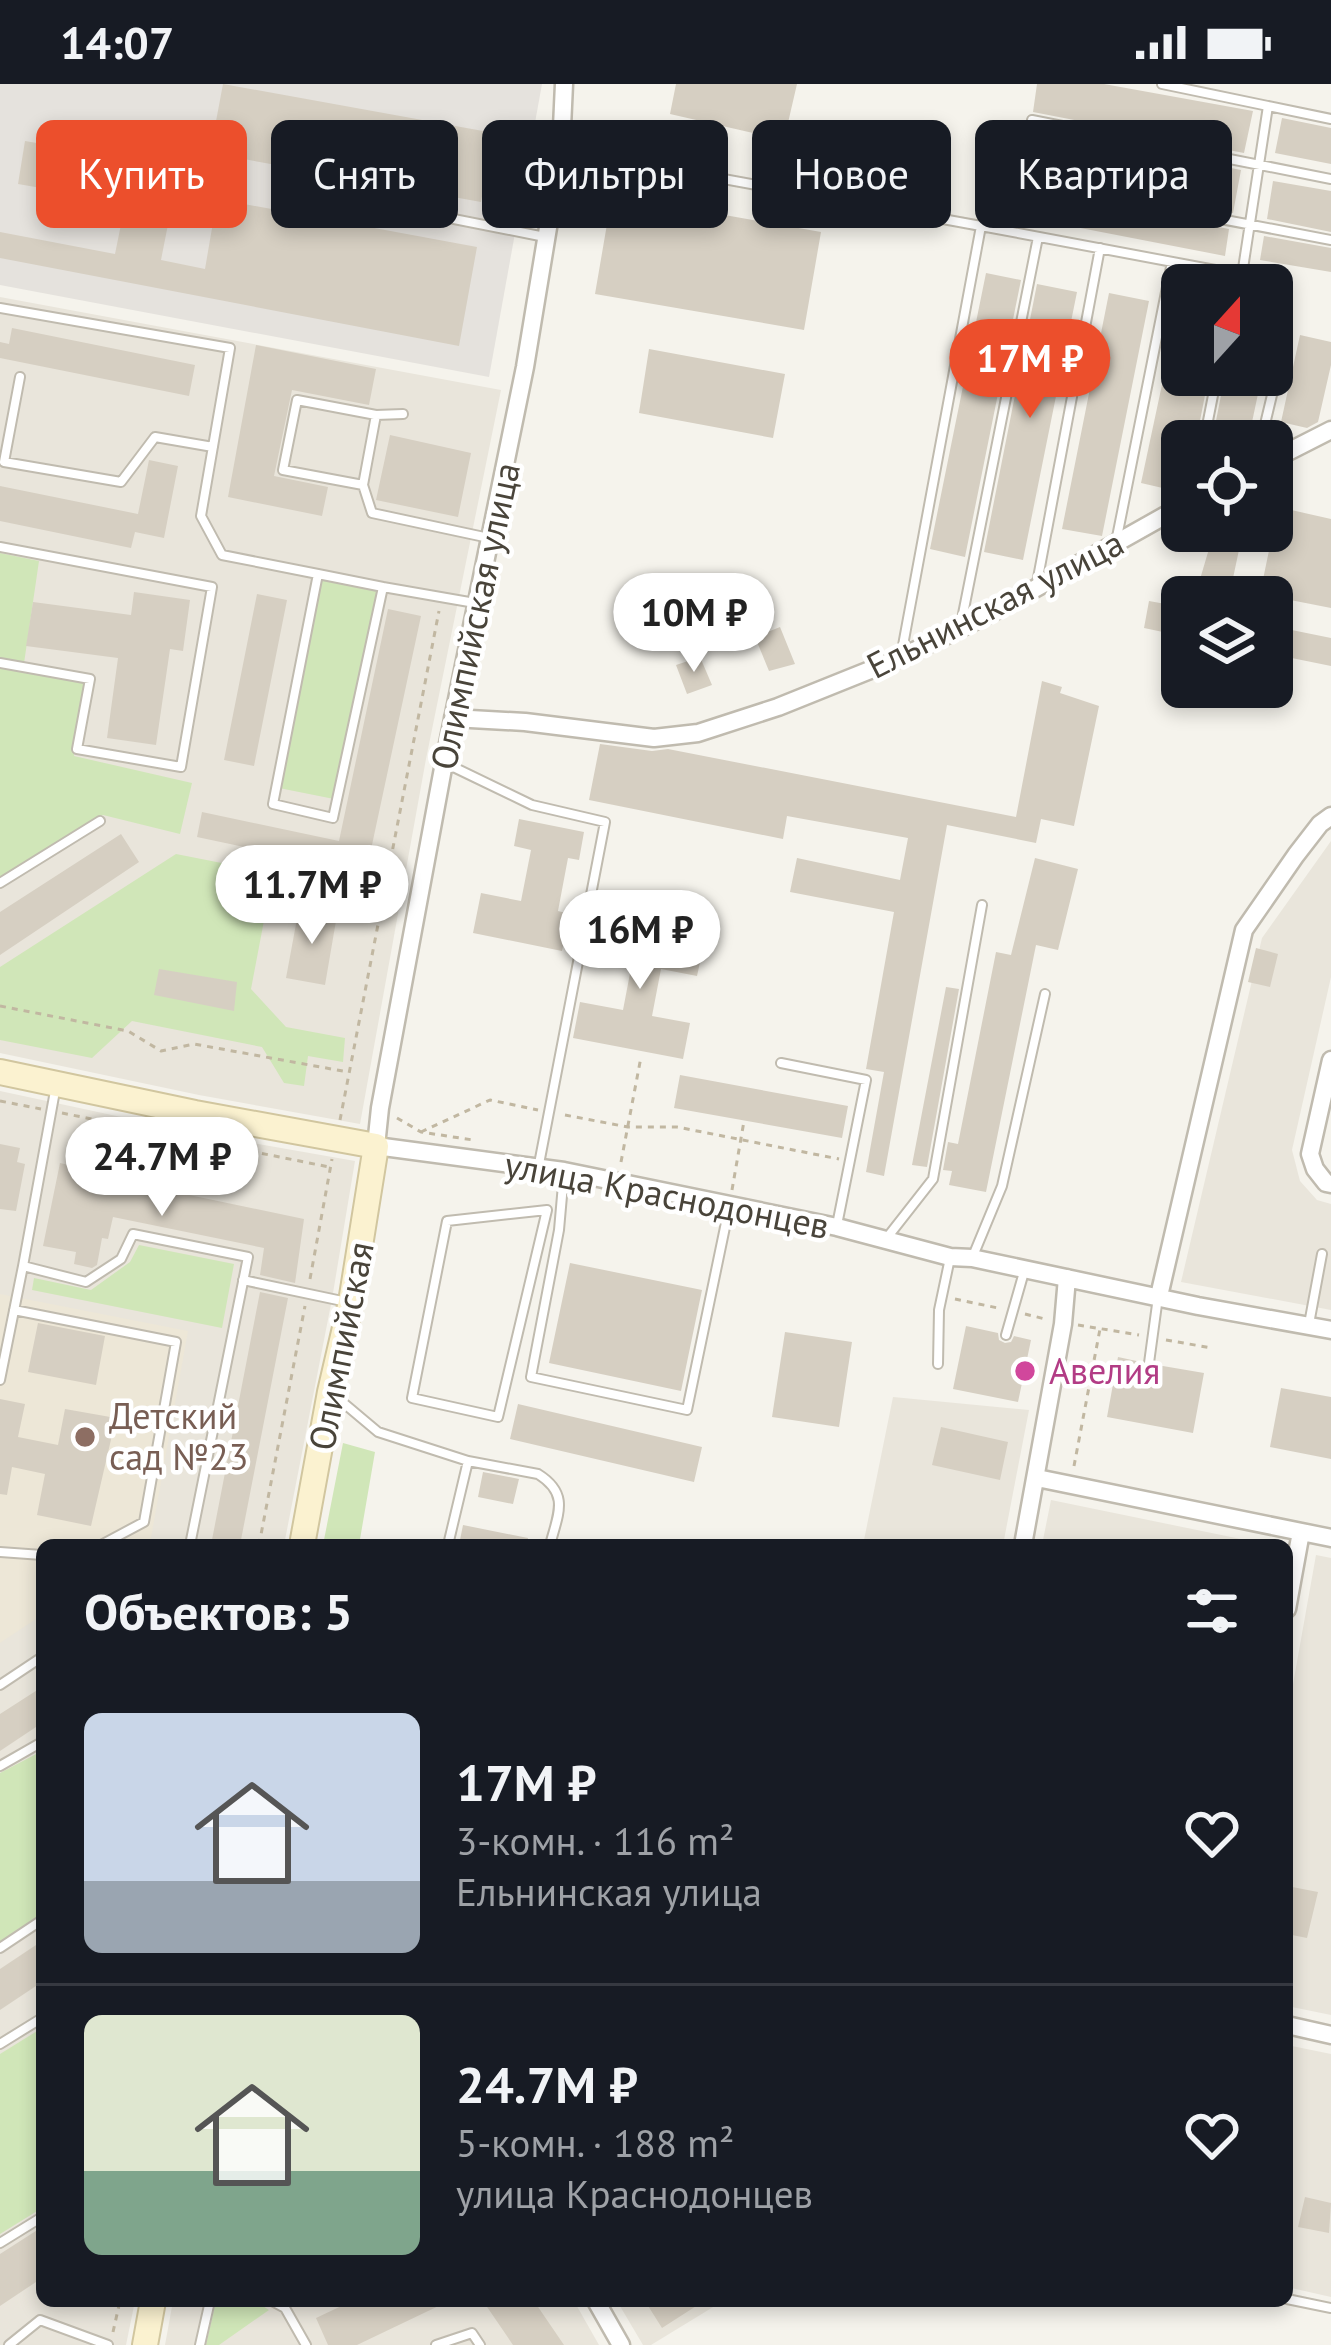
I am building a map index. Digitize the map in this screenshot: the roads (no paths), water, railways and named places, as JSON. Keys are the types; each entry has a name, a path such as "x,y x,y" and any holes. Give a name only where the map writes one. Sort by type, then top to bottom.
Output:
{"main road":[{"name":"улица Краснодонцев","path":"0,1072 376,1146"},
{"name":"Олимпийская","path":"303,1539 351,1302 376,1146"},
{"path":"145,2345 152,2307"}],"street":[{"name":"Олимпийская улица","path":"562,120 564,84"},
{"name":"Олимпийская улица","path":"376,1146 444,763 525,368 547,228"},
{"path":"1293,449 1331,430"},
{"name":"Ельнинская улица","path":"453,718 655,738 698,733 779,710 900,658 1161,517"},
{"path":"1159,1296 1244,930 1296,855 1331,816"},
{"path":"1331,1060 1310,1154 1315,1169 1331,1184"},
{"name":"улица Краснодонцев","path":"376,1146 564,1171 837,1227 950,1257 1331,1330"},
{"path":"1024,1539 1037,1478 1047,1375 1063,1324 1067,1278"},
{"path":"1037,1478 1331,1538"},
{"path":"1293,1573 1300,1532"},
{"path":"1293,2027 1331,2035"},
{"path":"599,2307 621,2345"}],"lane":[{"path":"1162,84 1331,118"},
{"path":"991,228 1242,275 1268,106"},
{"path":"1032,119 1331,179"},
{"path":"728,180 975,225"},
{"path":"996,229 1010,190 1022,181 1331,240"},
{"path":"458,220 545,237"},
{"path":"900,658 981,228"},
{"path":"961,628 1038,237"},
{"path":"1036,587 1100,248"},
{"path":"1116,542 1172,262"},
{"path":"0,308 230,348 201,516 222,555 476,604"},
{"path":"20,376 4,462 121,482 154,437 213,447"},
{"path":"363,485 283,470 297,400 376,415 403,414"},
{"path":"376,415 363,485 373,513 491,538"},
{"path":"0,547 212,587 181,767 77,748 90,679 0,663"},
{"path":"318,574 273,804 333,818 383,586"},
{"path":"444,763 532,805 605,822 539,1168"},
{"path":"0,883 100,821"},
{"path":"885,1240 933,1179 982,905"},
{"path":"972,1258 1002,1186 1045,994"},
{"path":"781,1063 866,1080 837,1227"},
{"path":"0,1380 56,1084"},
{"path":"564,1171 559,1230 530,1377 687,1410 730,1204"},
{"path":"547,1210 498,1417 412,1398 447,1221 547,1210"},
{"path":"22,1266 86,1282 121,1259 133,1234 248,1257 191,1539"},
{"path":"1308,1326 1322,1253"},
{"path":"938,1364 939,1310 950,1257"},
{"path":"1006,1334 1024,1269"},
{"path":"243,1280 351,1302"},
{"path":"1149,1363 1159,1296"},
{"path":"14,1310 176,1342 144,1522 112,1539"},
{"path":"330,1392 378,1432 548,1480 561,1503 552,1539"},
{"path":"449,1539 468,1461"},
{"path":"0,1552 36,1555"},
{"path":"0,1685 36,1662"},
{"path":"0,1766 36,1745"},
{"path":"0,1948 36,1924"},
{"path":"0,2044 36,2022"},
{"path":"0,2243 36,2221"},
{"path":"1293,2300 1331,2308"},
{"path":"200,2345 209,2307"},
{"path":"283,2307 306,2345"},
{"path":"9,2345 40,2320 109,2345"},
{"path":"436,2345 472,2333 480,2345"}],"place":[{"name":"Авелия","path":"1025,1371"},
{"name":"Детский сад №23","path":"85,1437"}]}
